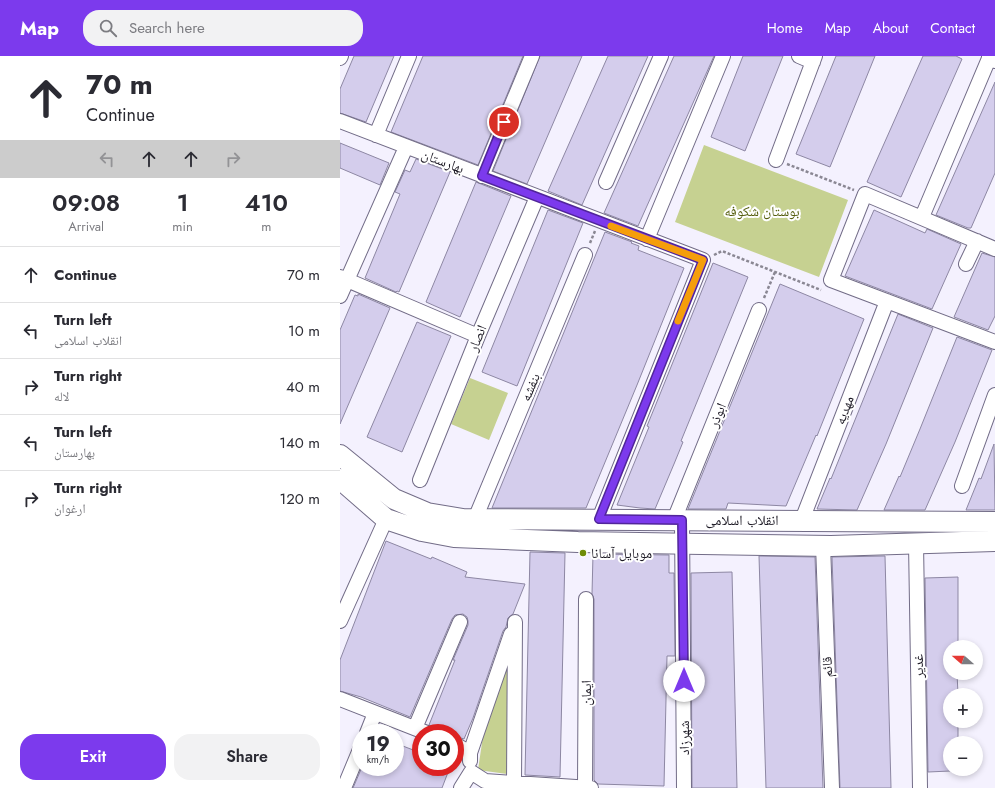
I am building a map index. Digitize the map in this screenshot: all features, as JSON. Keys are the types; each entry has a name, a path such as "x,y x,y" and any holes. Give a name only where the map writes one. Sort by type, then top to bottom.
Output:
{"main road":[{"path":"991,56 995,58"},
{"name":"انقلاب اسلامی","path":"340,455 394,499 427,513 463,519 995,522"},
{"name":"انقلاب اسلامی","path":"340,479 386,519 422,531 454,537 823,545 995,541"}],"street":[{"path":"376,135 409,56"},
{"path":"482,176 532,56"},
{"path":"606,182 661,56"},
{"path":"647,239 723,56"},
{"path":"776,160 814,59 799,56"},
{"path":"922,217 991,56"},
{"name":"بهارستان","path":"340,121 703,260"},
{"path":"340,296 343,279 406,147"},
{"path":"995,249 865,194 831,280 995,342"},
{"name":"انصار","path":"420,480 478,336 537,196"},
{"path":"966,264 977,241"},
{"name":"بنفشه","path":"475,519 585,255"},
{"path":"599,519 703,260"},
{"path":"343,279 478,336"},
{"name":"مهدیه","path":"802,520 887,301"},
{"name":"ابوذر","path":"678,520 759,310"},
{"path":"962,486 995,395"},
{"path":"340,621 386,519"},
{"name":"شهرزاد","path":"678,520 683,543 684,788"},
{"name":"غدیر","path":"916,543 920,788"},
{"name":"قائم","path":"823,545 832,788"},
{"name":"ایمان","path":"586,599 586,788"},
{"path":"424,724 460,622"},
{"path":"461,788 471,772 470,753 515,622 514,784"},
{"path":"340,699 412,727"},
{"path":"371,724 375,713"},
{"path":"464,749 470,753"},
{"path":"344,788 352,769"},
{"path":"471,772 486,781 591,788"}],"path":[{"path":"776,160 865,194"},
{"path":"585,255 599,221"},
{"path":"703,260 722,251 826,291 831,280"},
{"path":"759,310 775,272"}],"green space":[{"name":"بوستان شکوفه","path":"704,145 848,200 819,277 675,222"},
{"path":"470,378 508,393 489,440 451,424"},
{"path":"509,654 507,774 478,770 483,736"}],"building":[{"path":"354,56 394,56 366,122 340,113 340,89"},
{"path":"423,56 523,56 478,165 391,132"},
{"path":"540,56 582,56 527,184 493,171"},
{"path":"608,56 648,56 582,205 548,191"},
{"path":"674,56 714,56 638,226 604,213"},
{"path":"743,56 783,56 745,151 711,137"},
{"path":"836,56 875,56 830,167 796,154"},
{"path":"923,56 956,56 962,59 901,197 867,182"},
{"path":"995,82 995,173 971,228 968,228 936,215"},
{"path":"340,143 389,163 380,185 340,168"},
{"path":"416,159 450,172 399,292 396,292 365,278 400,194 395,192 405,170 410,172"},
{"path":"476,182 511,196 460,317 426,302"},
{"path":"548,210 583,223 517,386 482,372"},
{"path":"874,210 925,233 927,229 961,244 932,309 845,276"},
{"path":"605,232 632,242 631,243 639,246 638,250 684,268 637,385 586,508 492,508"},
{"path":"982,253 995,257 995,316 988,330 954,317"},
{"path":"713,263 748,277 681,441 683,442 655,509 617,505 649,427 647,426"},
{"path":"780,284 864,319 817,436 816,435 786,506 728,503 726,509 688,509"},
{"path":"358,294 390,308 340,424 340,330 355,295 358,296"},
{"path":"898,314 933,328 886,444 857,510 817,509 830,478 831,479"},
{"path":"417,322 451,336 402,452 367,437"},
{"path":"957,337 992,350 955,442 925,510 884,510 899,476 900,477"},
{"path":"994,444 995,510 966,510 979,478 981,479"},
{"path":"386,541 431,559 432,557 467,572 465,577 525,584 513,614 508,618 473,718 464,739 464,724 429,724 455,660 453,660 468,625 467,617 463,614 455,615 452,619 410,717 361,697 340,691 340,660"},
{"path":"530,552 565,553 560,777 525,775"},
{"path":"593,554 669,555 669,573 674,573 675,656 667,656 664,786 598,784 594,780"},
{"path":"759,556 815,557 823,788 766,788"},
{"path":"885,556 891,788 840,788 832,557"},
{"path":"732,572 737,788 692,788 691,573"},
{"path":"958,577 958,640 943,640 943,680 957,680 958,688 943,688 943,728 958,728 958,736 943,736 943,771 928,772 925,578"},
{"path":"404,746 412,750 412,776 447,776 442,788 353,788 358,776 404,776"}],"slow traffic":[{"path":"611,226 703,260 678,321"}],"place":[{"name":"موبایل آسانا","path":"583,553"}],"route":[{"path":"504,122 482,176 703,260 599,519 682,520 684,681"}]}
